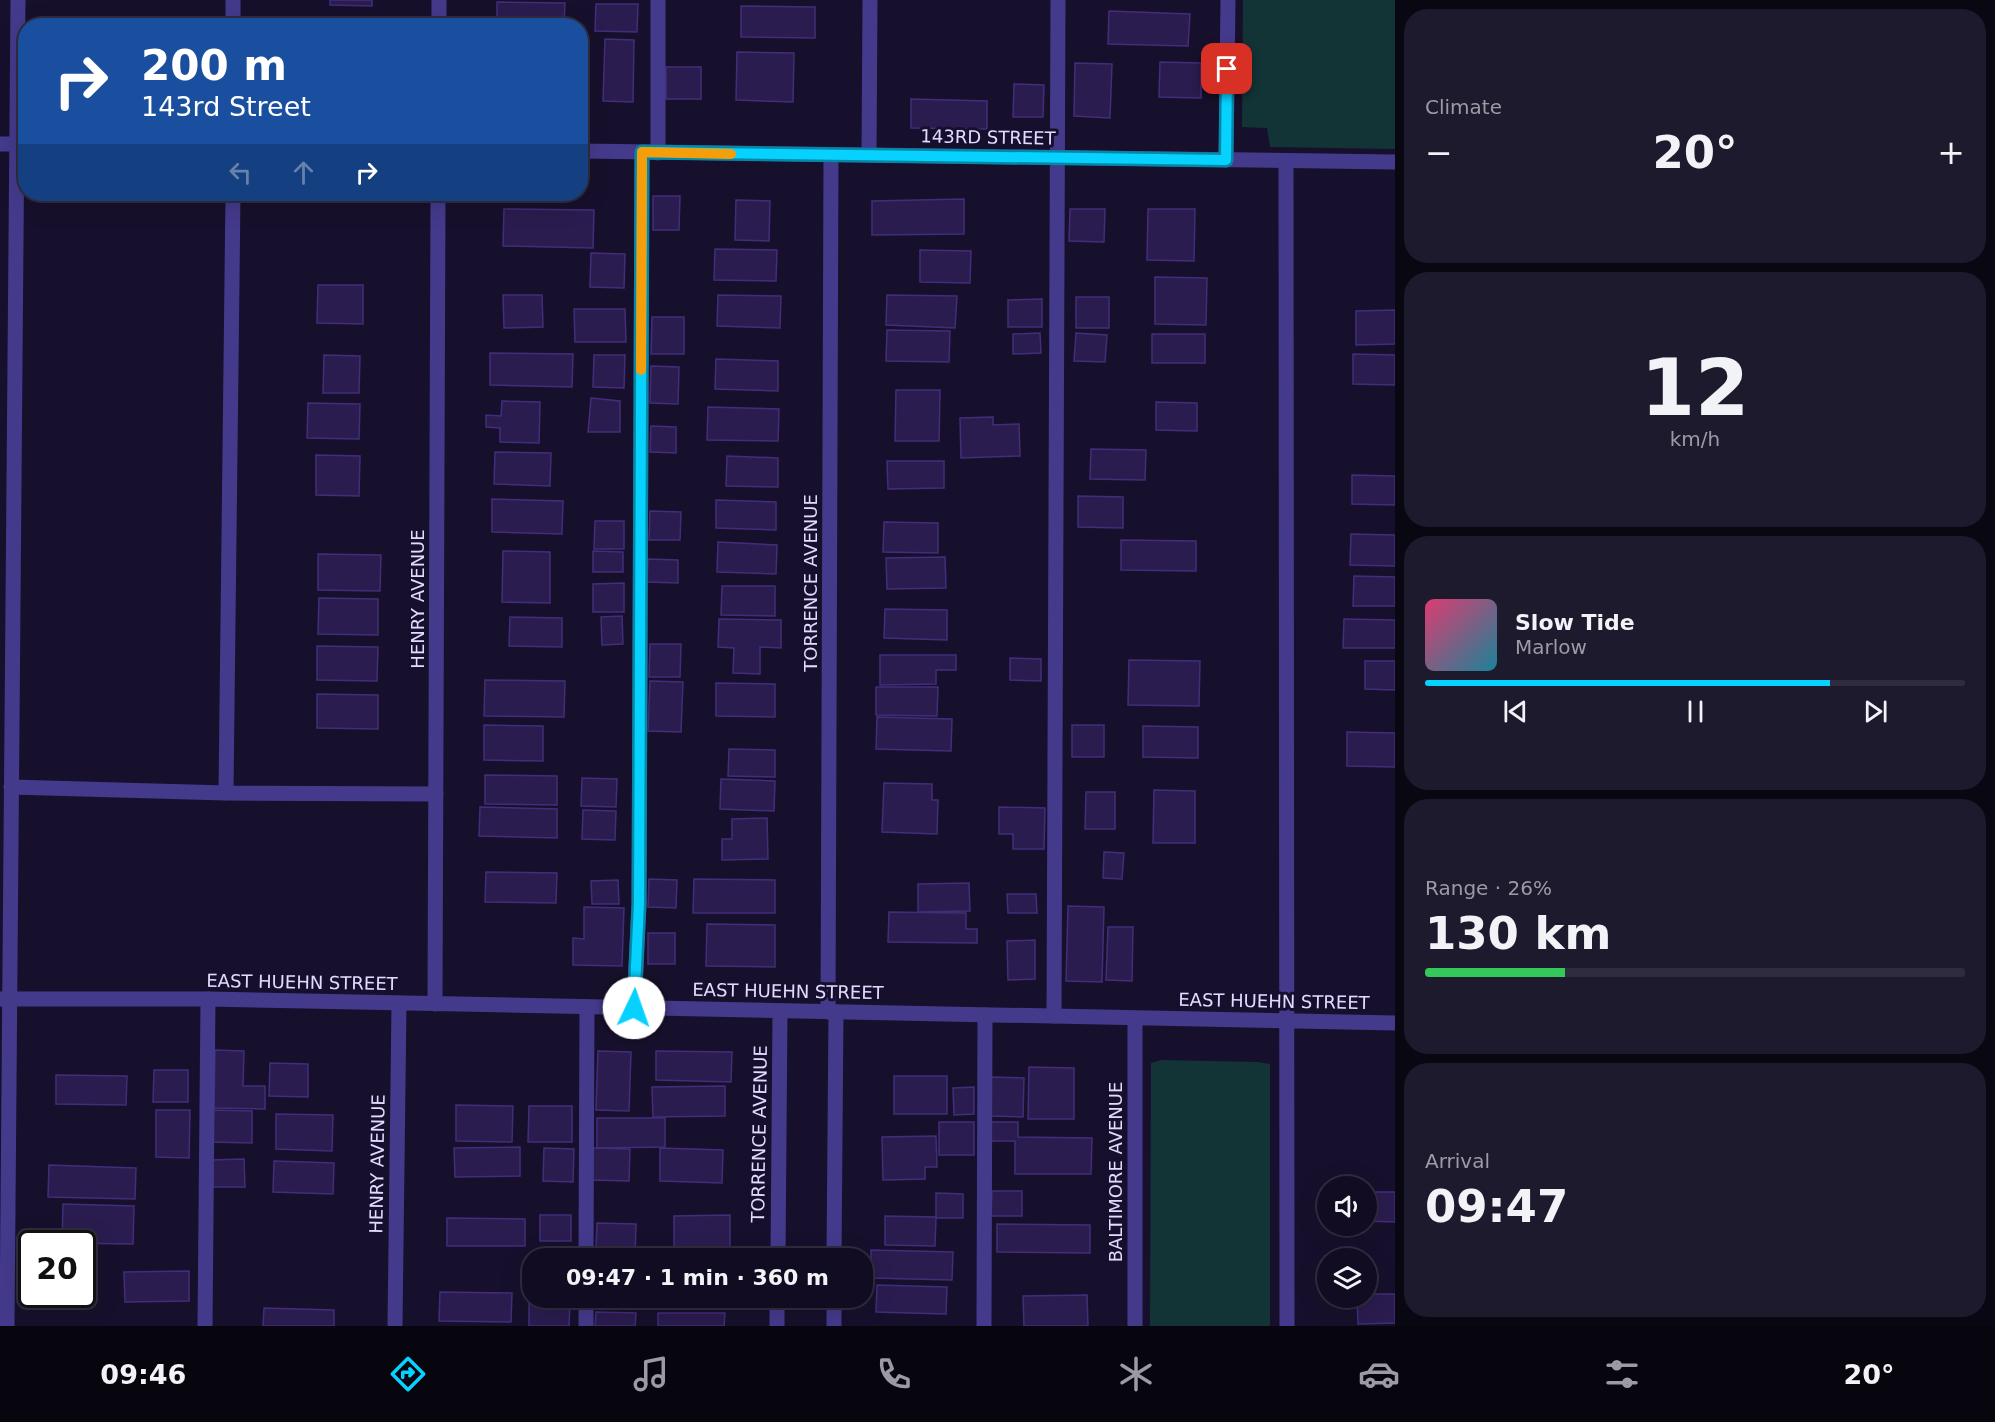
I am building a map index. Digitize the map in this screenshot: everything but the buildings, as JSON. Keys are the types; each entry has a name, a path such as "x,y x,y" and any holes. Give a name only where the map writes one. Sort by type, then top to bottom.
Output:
{"street":[{"path":"18,0 18,18"},
{"path":"233,0 233,18"},
{"path":"439,0 439,18"},
{"path":"634,1008 639,893 650,152 658,0"},
{"path":"869,155 870,0"},
{"path":"1054,1016 1058,0"},
{"path":"1226,160 1228,0"},
{"path":"0,144 18,144"},
{"name":"143RD STREET","path":"588,152 1395,162"},
{"name":"TORRENCE AVENUE","path":"831,155 834,1248"},
{"path":"1286,161 1287,1326"},
{"path":"7,1326 5,813 10,787 21,201"},
{"path":"225,793 233,201"},
{"name":"HENRY AVENUE","path":"435,1004 438,201"},
{"path":"10,787 225,793 436,794"},
{"name":"EAST HUEHN STREET","path":"5,999 208,999 1395,1023"},
{"path":"205,1326 208,999"},
{"name":"HENRY AVENUE","path":"395,1326 399,1003"},
{"path":"586,1248 587,1007"},
{"name":"TORRENCE AVENUE","path":"778,1248 780,1011"},
{"path":"984,1326 985,1015"},
{"name":"BALTIMORE AVENUE","path":"1135,1018 1135,1326"},
{"path":"586,1308 586,1326"},
{"path":"777,1308 777,1326"},
{"path":"834,1308 834,1326"}],"green space":[{"path":"1243,0 1395,0 1395,149 1270,147 1267,128 1242,127"},
{"path":"1161,1060 1270,1064 1270,1326 1150,1326 1151,1063"}],"slow traffic":[{"path":"641,370 642,152 731,154"}],"route":[{"path":"634,1008 639,904 642,152 1226,160 1227,69"}]}
